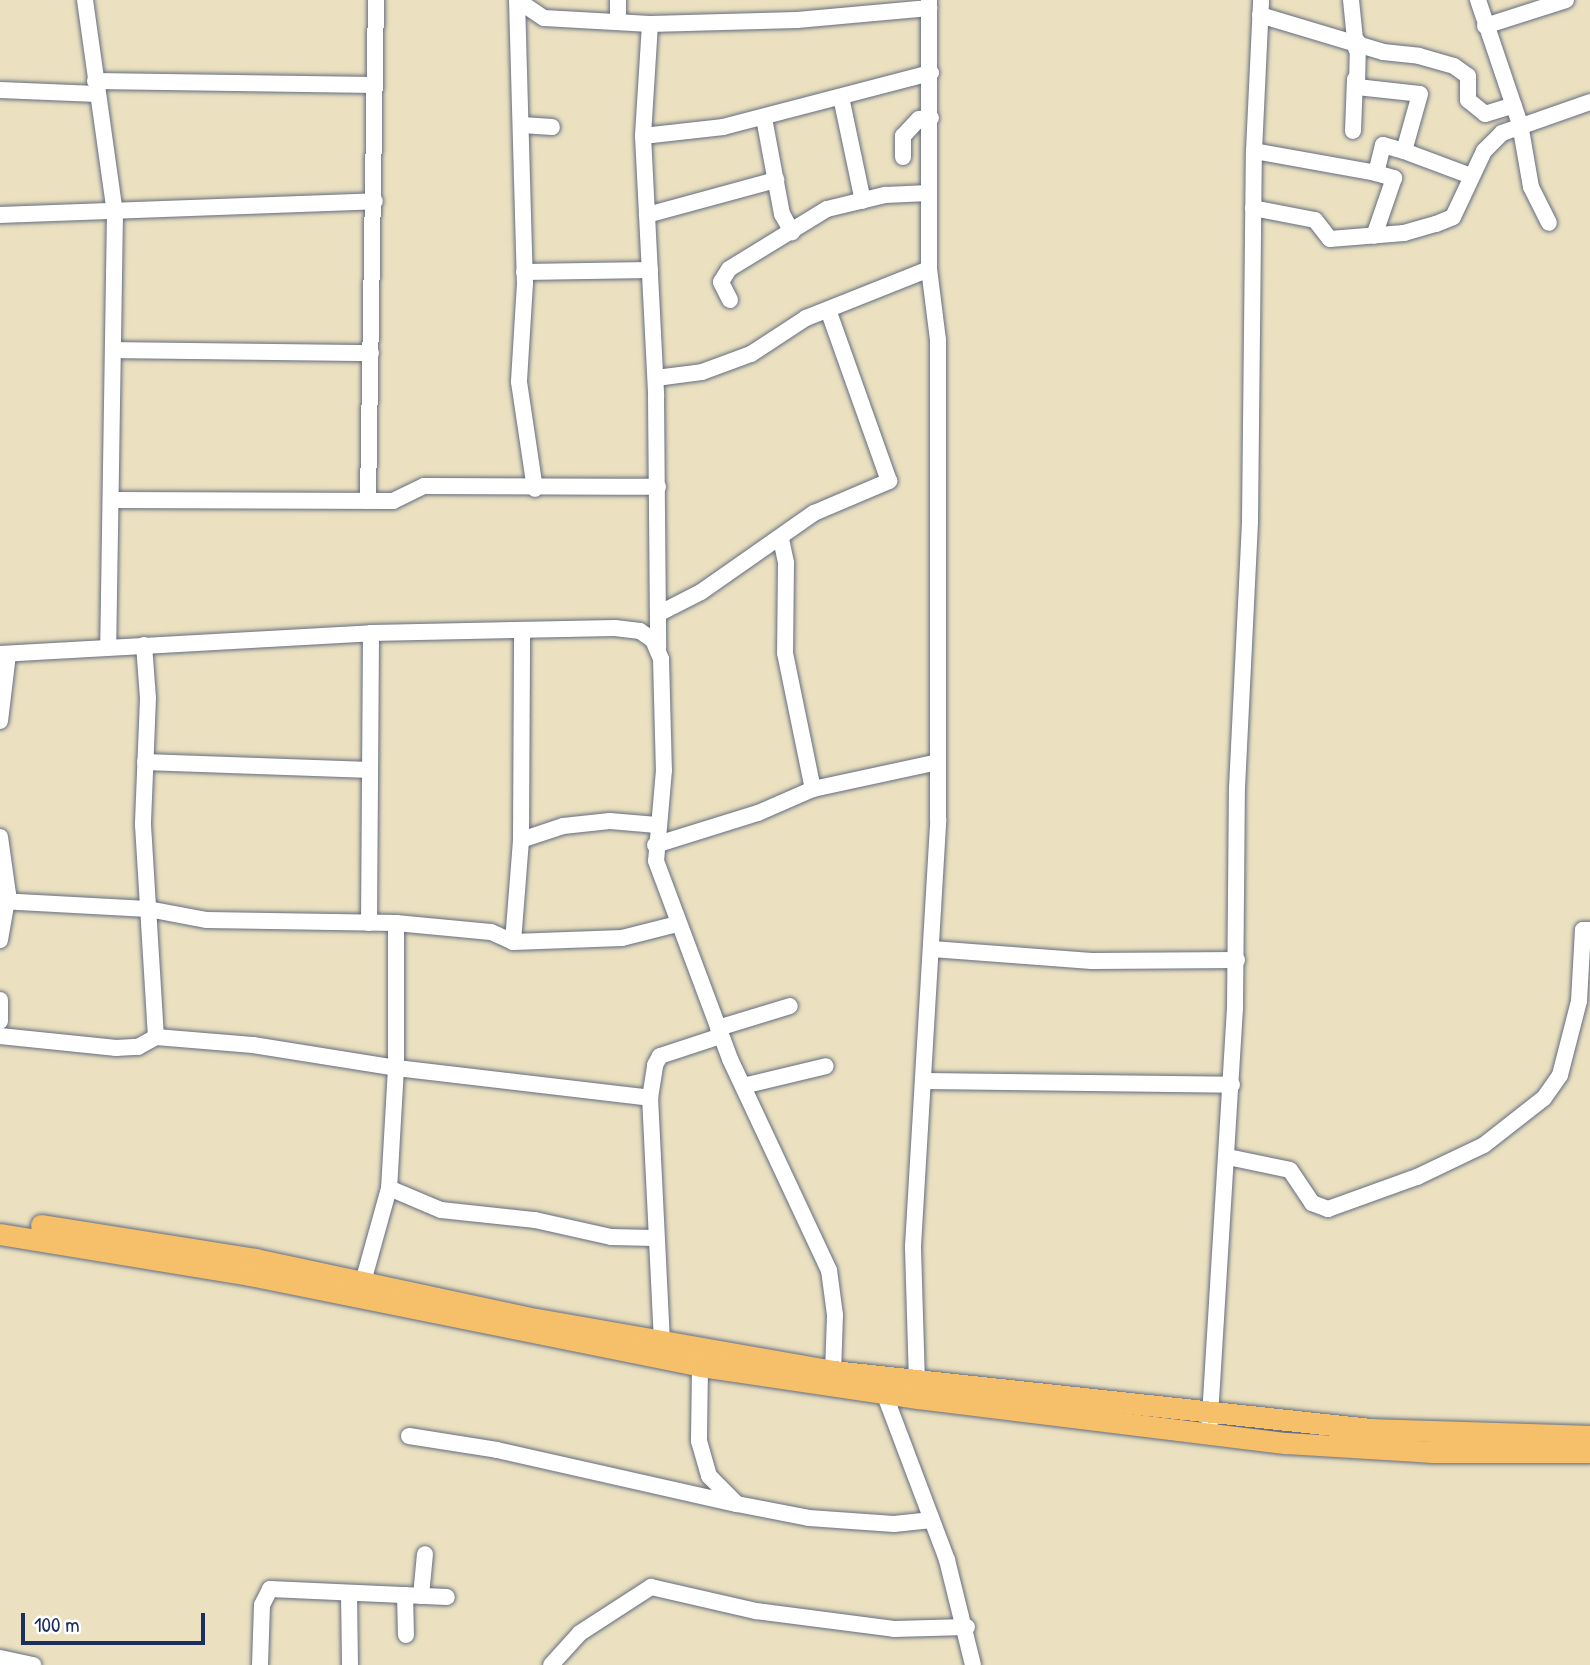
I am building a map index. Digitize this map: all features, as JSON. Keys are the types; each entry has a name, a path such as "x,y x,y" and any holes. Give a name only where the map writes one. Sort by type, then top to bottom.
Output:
{"main road":[{"path":"0,1219 155,1241 662,1342 833,1371 917,1382 1432,1434 1590,1436"},
{"path":"0,1234 250,1275 700,1366 884,1393 1209,1433 1433,1451 1590,1452"}],"street":[{"path":"85,0 115,213 113,500 107,647"},
{"path":"368,501 376,0"},
{"path":"517,0 544,18 618,20 650,24 797,20 929,4 932,73 929,269 938,340 938,762 932,949 913,1246 917,1382"},
{"path":"517,0 524,272 519,382 536,489"},
{"path":"618,0 618,20"},
{"path":"1351,0 1357,42 1357,88 1420,94 1404,151"},
{"path":"1478,0 1520,124 1531,187 1549,223"},
{"path":"1485,26 1566,0"},
{"path":"1209,1433 1228,1157 1237,960 1237,788 1250,521 1254,151 1261,7 1357,42 1463,71 1468,76 1468,100 1485,114 1514,105"},
{"path":"650,24 643,136 656,378 658,648 664,770 655,845 677,923 720,1032 828,1270 835,1315 833,1371"},
{"path":"1353,131 1357,42"},
{"path":"643,136 764,118 932,73"},
{"path":"0,90 374,85"},
{"path":"841,97 863,201"},
{"path":"1253,208 1315,220 1330,239 1404,233 1453,217 1484,151 1502,133 1520,124 1590,102"},
{"path":"764,118 782,214 792,232"},
{"path":"903,157 903,136 919,119 931,118"},
{"path":"522,125 551,127"},
{"path":"1376,173 1383,145 1471,176"},
{"path":"1254,151 1394,178 1374,236"},
{"path":"648,215 776,180"},
{"path":"730,300 721,282 723,275 827,209 897,193 929,193"},
{"path":"0,215 115,213 374,201"},
{"path":"656,378 702,372 751,354 806,318 929,269"},
{"path":"524,272 650,270"},
{"path":"658,614 701,592 781,539 814,513 889,481 828,310"},
{"path":"115,350 371,353"},
{"path":"113,500 393,501 424,486 536,489 658,487"},
{"path":"781,539 786,563 785,653 813,789"},
{"path":"0,721 4,654 144,645 233,644 371,634 615,628 640,631 658,648"},
{"path":"513,942 521,840 522,631"},
{"path":"369,923 371,634"},
{"path":"144,645 148,909 156,1037"},
{"path":"145,762 370,770"},
{"path":"655,845 758,813 813,789 938,762"},
{"path":"521,840 563,826 610,821 657,825"},
{"path":"0,837 7,868 0,940"},
{"path":"3,900 148,909 207,920 396,923 491,932 513,942 622,938 677,923"},
{"path":"363,1282 389,1188 396,1068 396,923"},
{"path":"1228,1157 1290,1170 1312,1203 1328,1209 1417,1177 1484,1145 1544,1098 1560,1075 1580,1001 1583,930 1590,930"},
{"path":"932,949 1093,961 1237,960"},
{"path":"0,1000 0,1021"},
{"path":"662,1342 654,1238 650,1098 660,1056 790,1006"},
{"path":"0,1036 116,1048 138,1047 156,1037 316,1052 396,1068 650,1098"},
{"path":"743,1086 826,1066"},
{"path":"925,1081 1232,1085"},
{"path":"389,1188 441,1210 535,1220 611,1237 654,1238"},
{"path":"700,1366 699,1441 709,1476 737,1504"},
{"path":"884,1393 932,1520 967,1627 973,1665"},
{"path":"410,1436 497,1450 737,1504 870,1522 932,1520"},
{"path":"405,1636 425,1554"},
{"path":"551,1665 580,1633 651,1587 756,1611 894,1629 967,1627"},
{"path":"260,1665 262,1605 270,1589 447,1597"},
{"path":"349,1593 350,1665"},
{"path":"1,1665 0,1658 33,1665"}]}
